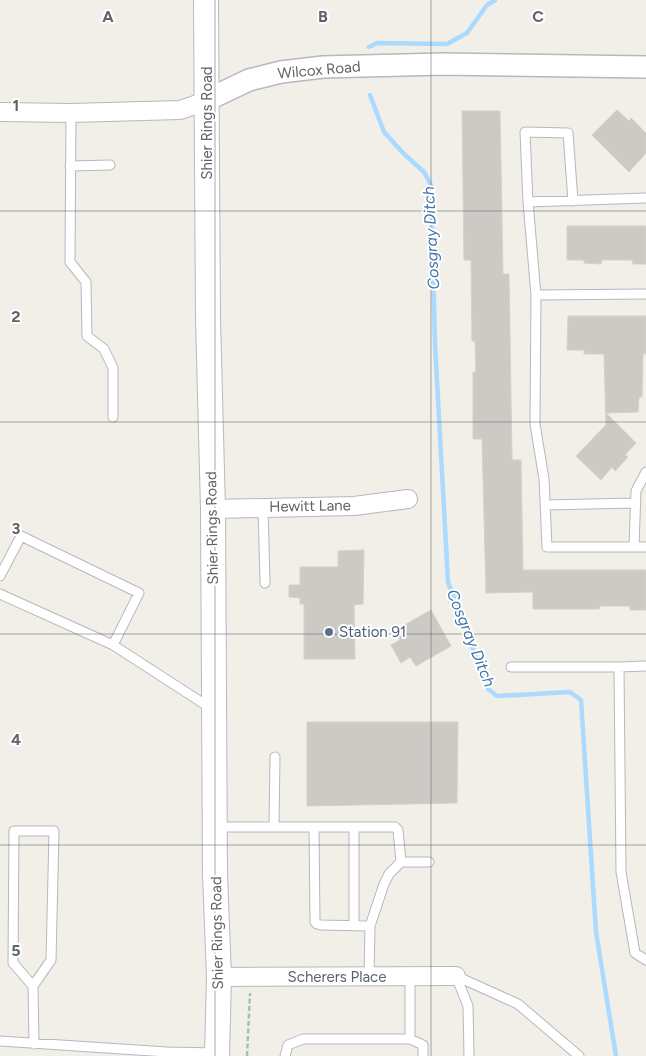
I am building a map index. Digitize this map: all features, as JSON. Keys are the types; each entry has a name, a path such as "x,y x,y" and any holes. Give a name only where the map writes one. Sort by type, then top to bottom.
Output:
{"main road":[{"name":"Shier Rings Road","path":"206,0 208,319 213,510 215,827 219,977 217,1055"}],"street":[{"name":"Wilcox Road","path":"0,112 71,113 180,110 207,100 249,80 281,72 323,67 443,64 646,67"},
{"name":"Hewitt Lane","path":"213,510 264,507 354,506 408,499"},
{"name":"Scherers Place","path":"219,977 456,976"}],"lane":[{"path":"71,113 70,262 86,282 87,336 104,349 113,368 113,418"},
{"path":"573,201 568,134 525,132 528,202 536,295 535,424 544,479 547,547 646,547"},
{"path":"70,166 110,165"},
{"path":"528,202 646,198"},
{"path":"536,295 646,294"},
{"path":"634,547 636,491 646,472"},
{"path":"545,505 635,503"},
{"path":"264,507 265,583"},
{"path":"0,576 21,536 139,593 114,645"},
{"path":"0,594 114,645 214,711"},
{"path":"511,667 646,666"},
{"path":"619,667 621,872 635,953 646,960"},
{"path":"274,827 275,757"},
{"path":"354,826 354,926"},
{"path":"215,827 394,827 398,830 401,862"},
{"path":"314,827 317,924 370,926"},
{"path":"33,986 13,962 14,831 54,831 51,960 33,986 34,1044"},
{"path":"370,976 370,926 389,874 401,862 429,862"},
{"path":"410,976 410,1039"},
{"path":"456,976 468,1006 469,1056"},
{"path":"456,976 518,1004 579,1056"},
{"path":"285,1056 288,1045 303,1039 410,1039 423,1045 423,1056"},
{"path":"0,1041 217,1055"}],"path":[{"path":"247,1056 250,977"}],"building":[{"path":"617,110 629,121 631,118 646,133 646,153 629,172 592,135"},
{"path":"462,111 500,111 503,274 509,274 512,460 521,460 523,570 646,570 646,610 630,610 630,606 600,606 599,609 533,609 533,592 486,593 482,439 473,439 473,372 476,372 475,341 472,341 471,260 464,260"},
{"path":"567,226 646,226 646,264 633,264 632,260 602,260 601,264 584,263 584,260 567,260"},
{"path":"568,316 646,316 646,354 643,354 642,397 639,397 638,412 606,413 636,443 625,455 628,457 615,471 612,467 601,480 576,456 606,425 604,354 584,354 584,350 567,350"},
{"name":"Station 91","path":"364,550 363,604 354,605 355,659 304,659 304,604 300,604 300,598 289,597 289,585 300,585 300,567 338,567 338,551"},
{"path":"431,610 451,646 416,666 410,657 401,663 391,645 400,640 394,631"},
{"path":"307,722 458,722 457,803 307,806"}],"waterway":[{"name":"Cosgray Ditch","path":"369,47 377,43 447,44 467,33 487,5 495,0"},
{"name":"Cosgray Ditch","path":"370,95 384,132 424,172 431,185 435,344 448,582 488,689 497,696 570,692 581,700 596,932 616,1056"}],"place":[{"name":"Station 91","path":"329,632"}]}
